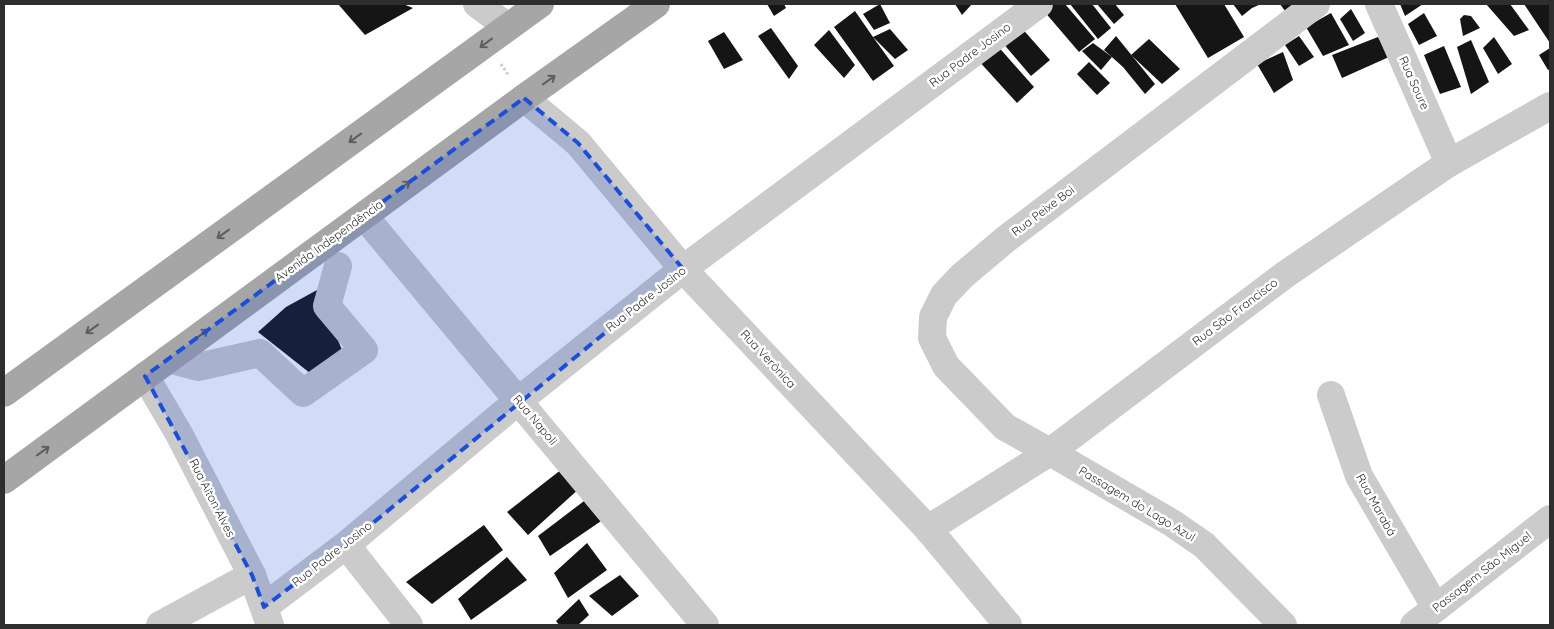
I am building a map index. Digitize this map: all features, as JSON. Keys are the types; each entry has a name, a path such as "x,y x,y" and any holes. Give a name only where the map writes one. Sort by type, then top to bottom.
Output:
{"main road":[{"path":"4,393 540,4"},
{"name":"Avenida Independência","path":"4,480 364,216 519,91 656,4"}],"street":[{"path":"477,4 508,27"},
{"name":"Rua Padre Josino","path":"267,616 346,545 518,401 684,269 1039,4"},
{"name":"Rua Peixe Boi","path":"1050,452 1005,428 946,366 932,338 933,317 944,295 962,276 1006,239 1316,4"},
{"name":"Rua Soure","path":"1378,4 1449,163"},
{"name":"Rua Verônica","path":"519,91 578,143 684,269 928,529 1008,625"},
{"name":"Rua São Francisco","path":"928,529 1050,452 1286,274 1449,163 1550,106"},
{"name":"Rua Napoli","path":"364,216 705,625"},
{"path":"168,359 198,367 260,353 303,393 364,350 327,306 338,266"},
{"name":"Rua Aiton Alves","path":"145,376 179,434 252,575 267,616"},
{"name":"Rua Marabá","path":"1332,395 1359,476 1436,608"},
{"name":"Passagem do Lago Azul","path":"1050,452 1172,523 1204,545 1283,625"},
{"name":"Passagem São Miguel","path":"1414,625 1550,519"},
{"path":"346,545 408,625"},
{"path":"160,625 252,575"}],"path":[{"path":"497,59 519,91"}],"highlighted area":[{"path":"524,98 578,143 683,269 346,545 264,607 252,575 145,376"}],"building":[{"path":"338,4 403,4 413,8 365,35"},
{"path":"767,4 784,4 786,8 774,16"},
{"path":"880,4 890,23 874,30 863,14"},
{"path":"955,4 972,4 962,15"},
{"path":"1050,4 1065,4 1095,39 1079,52 1043,10"},
{"path":"1070,4 1092,4 1111,28 1098,39"},
{"path":"1097,4 1115,4 1124,15 1114,24"},
{"path":"1175,4 1224,4 1244,37 1208,58"},
{"path":"1233,4 1261,4 1242,16"},
{"path":"1280,4 1297,4 1285,11"},
{"path":"1400,4 1423,4 1405,16"},
{"path":"1486,4 1510,4 1529,30 1514,36"},
{"path":"1524,4 1550,4 1550,43"},
{"path":"1351,9 1365,33 1353,41 1340,19"},
{"path":"855,11 894,66 873,81 834,27"},
{"path":"1331,13 1349,45 1323,56 1306,27"},
{"path":"1424,13 1437,36 1419,45 1408,24"},
{"path":"1464,15 1471,16 1480,28 1463,36 1460,19"},
{"path":"1019,25 1050,60 1031,76 1001,41"},
{"path":"771,28 798,66 789,79 758,36"},
{"path":"890,29 908,50 895,59 873,37"},
{"path":"829,30 855,65 844,78 814,45"},
{"path":"724,32 743,60 724,69 708,41"},
{"path":"1116,36 1155,84 1145,94 1123,67 1104,50"},
{"path":"1299,36 1314,57 1299,66 1285,45"},
{"path":"1378,37 1389,57 1342,78 1332,55"},
{"path":"1494,37 1512,64 1498,74 1483,48"},
{"path":"1149,39 1180,69 1162,84 1131,55"},
{"path":"1471,40 1489,82 1471,94 1457,47"},
{"path":"995,43 1034,87 1017,103 977,59"},
{"path":"1093,43 1112,57 1101,70 1082,51"},
{"path":"1444,46 1461,87 1440,94 1424,55"},
{"path":"1550,48 1550,69 1548,70 1539,55"},
{"path":"1283,52 1293,80 1274,93 1257,64"},
{"path":"1089,62 1110,83 1097,95 1077,74"},
{"path":"317,290 345,357 315,377 258,332 286,307"},
{"path":"562,469 581,487 528,535 507,512"},
{"path":"588,498 604,519 550,556 538,536"},
{"path":"484,525 503,550 432,604 406,582"},
{"path":"587,543 607,570 568,598 554,573"},
{"path":"507,557 527,580 471,620 458,599"},
{"path":"620,575 639,596 612,616 589,596"},
{"path":"579,599 589,615 578,625 559,625 556,621"}]}
